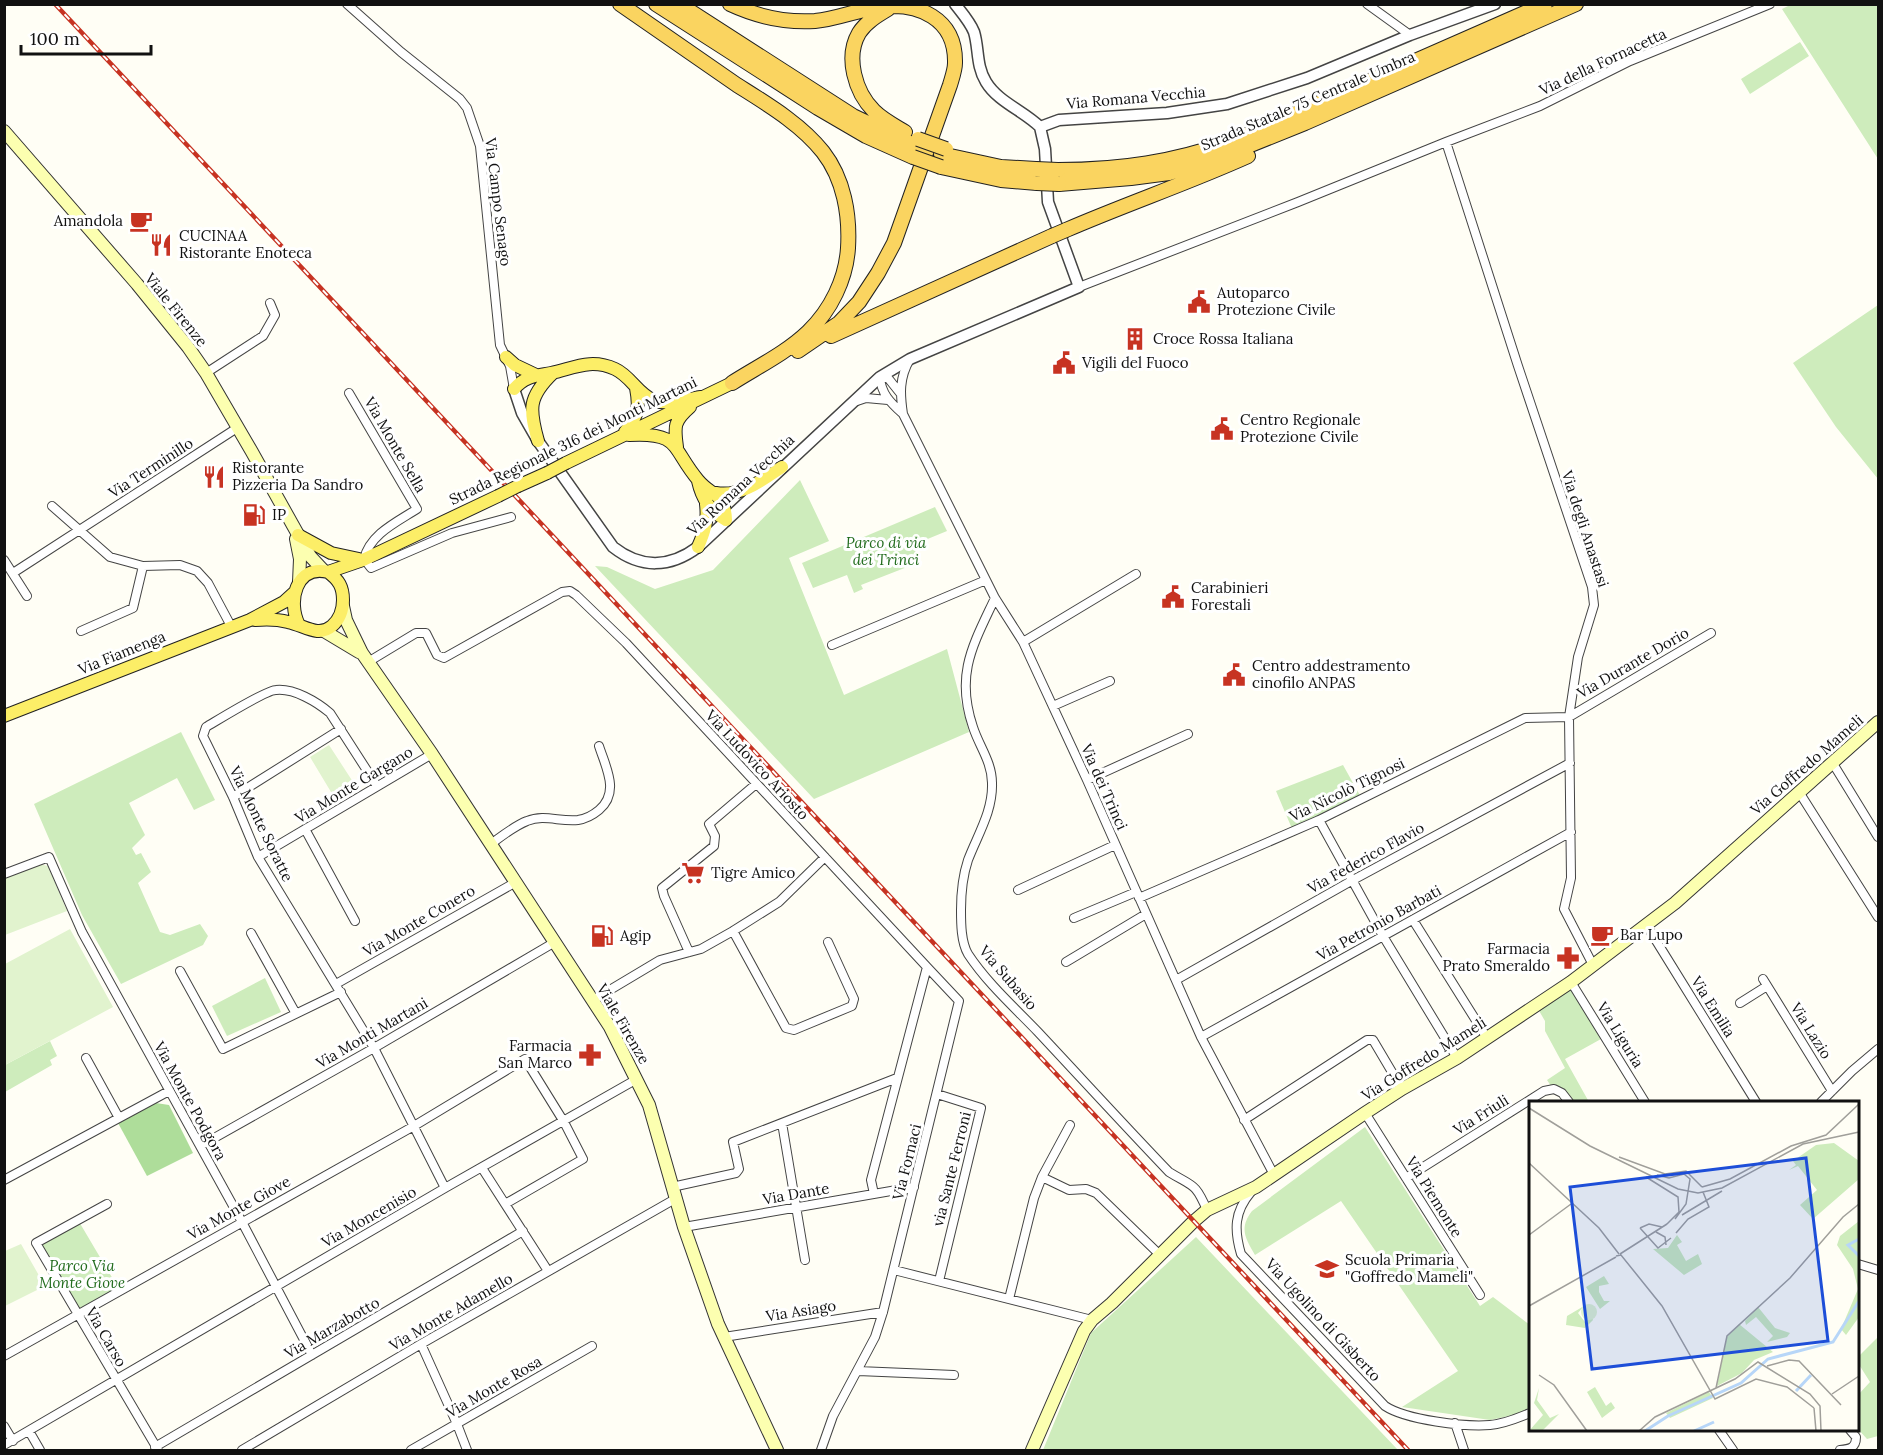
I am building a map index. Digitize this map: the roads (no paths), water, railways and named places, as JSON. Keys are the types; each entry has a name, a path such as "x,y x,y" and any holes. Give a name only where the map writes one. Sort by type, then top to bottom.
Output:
{"highway":[{"path":"620,4 769,106 807,135 824,153 839,179 846,204 849,243 842,280 831,302 808,332 794,344 732,382"},
{"name":"Strada Statale 75 Centrale Umbra","path":"656,4 818,108 866,136 916,148 1001,180 1037,176 1131,178 1169,173 1218,158 1305,123 1576,4"},
{"name":"Strada Statale 75 Centrale Umbra","path":"679,4 853,116 916,148"},
{"path":"730,4 767,19 791,21 817,21 878,7 911,7 925,11 941,22 950,34 954,50 955,65 950,86 894,243 859,302 839,322 798,351"},
{"name":"Strada Statale 75 Centrale Umbra","path":"1058,177 1183,157 1233,141 1545,4"},
{"path":"892,6 868,22 860,32 852,58 853,69 866,101 874,111 892,124 916,148"},
{"path":"798,351 1107,212 1205,175 1264,149 1305,123"},
{"name":"Strada Statale 75 Centrale Umbra","path":"943,157 1001,167 1022,167 1037,176"},
{"name":"Strada Regionale 316 dei Monti Martani","path":"732,382 798,351"}],"main road":[{"name":"Viale Firenze","path":"4,131 137,284 206,373 289,515 310,556 326,572 336,578 343,590 346,620 365,658 432,754 610,1027 649,1105 673,1193 724,1337 777,1450"},
{"path":"504,354 515,365 539,379"},
{"path":"514,389 525,390 539,379 554,372 590,364 603,365 622,373 647,397 660,402 701,397"},
{"path":"538,441 531,408 539,379"},
{"name":"Strada Regionale 316 dei Monti Martani","path":"326,572 364,560 732,382"},
{"path":"622,435 634,420 639,407 636,388"},
{"path":"701,397 676,422 674,431 677,447 698,481 701,493 711,510 726,520"},
{"path":"622,435 655,434 677,447"},
{"path":"716,493 727,495 739,493 782,467"},
{"path":"698,481 721,499 726,508 726,520"},
{"path":"698,547 708,518 706,502"},
{"path":"296,532 331,553 364,560"},
{"name":"Viale Firenze","path":"296,532 300,559 293,610 299,625 310,630 324,631 341,639 365,658"},
{"name":"Strada Regionale 316 dei Monti Martani","path":"343,590 350,573 364,560"},
{"path":"297,587 309,573 326,572"},
{"name":"Via Fiamenga","path":"4,716 250,620 284,602 297,587"},
{"path":"324,631 336,622 343,606"},
{"name":"Via Fiamenga","path":"250,620 275,619 299,625"},
{"name":"Via Goffredo Mameli","path":"1030,1450 1084,1331 1092,1320 1207,1210 1256,1187 1365,1113 1457,1058 1571,982 1647,926 1878,722"}],"street":[{"name":"Via Campo Senago","path":"347,4 401,52 460,99 472,119 481,155 499,337 504,354"},
{"path":"955,4 974,32 979,66 986,81 993,91 1040,127 1045,149 1047,202 1079,287"},
{"path":"1367,4 1410,35"},
{"path":"1458,18 1480,4"},
{"name":"Via Romana Vecchia","path":"1040,127 1059,120 1167,113 1227,104 1307,78 1410,35 1495,4"},
{"name":"Via della Fornacetta","path":"1446,142 1540,106 1630,61 1770,4"},
{"name":"Via Romana Vecchia","path":"504,354 510,366 514,389 522,413 538,441 613,547 622,554 644,562 666,562 678,559 698,547 880,376 910,359 1079,287 1446,142"},
{"name":"Via degli Anastasi","path":"1446,142 1592,587 1594,605 1578,657 1569,717 1571,879 1563,909 1593,965"},
{"path":"206,373 262,336 275,315 270,303"},
{"name":"Via dei Trinci","path":"910,359 903,370 900,393 903,414 995,598 1023,642 1201,1037 1274,1173"},
{"path":"880,376 888,378 900,393"},
{"name":"Via dei Trinci","path":"880,376 880,384 888,400 903,414"},
{"name":"Via Monte Sella","path":"349,393 417,509 390,526 374,540 366,550 364,560"},
{"path":"849,404 866,398 888,400"},
{"name":"Via Terminillo","path":"13,573 237,428"},
{"path":"52,506 110,557 143,567 180,565 198,571 213,590 231,626"},
{"path":"364,560 371,568 452,533 511,517"},
{"path":"4,560 27,596"},
{"path":"81,631 134,608 143,567"},
{"path":"1023,642 1136,574"},
{"path":"832,645 986,580"},
{"name":"Via Ludovico Ariosto","path":"365,658 416,633 426,633 437,656 444,658 562,592 570,591 626,644 927,967"},
{"name":"Via Subasio","path":"995,598 973,646 965,677 964,695 973,729 988,762 992,779 992,799 967,863 963,886 962,927 967,953 998,990 1169,1172 1191,1183 1199,1192 1207,1210"},
{"name":"Via Durante Dorio","path":"1569,717 1711,633"},
{"path":"1053,706 1110,681"},
{"name":"Via Monte Soratte","path":"341,729 330,713 320,704 289,691 274,689 206,727 203,736 233,797 258,857 374,1048"},
{"name":"Via Nicolò Tignosi","path":"1074,918 1137,895 1319,820 1525,718 1569,717"},
{"path":"233,797 341,729 377,786"},
{"path":"1087,780 1188,734"},
{"path":"491,844 527,821 549,818 577,820 596,812 605,804 612,784 599,746"},
{"name":"Via Monte Gargano","path":"258,857 432,754"},
{"path":"1832,762 1878,837"},
{"name":"Via Federico Flavio","path":"1176,980 1353,880 1570,763"},
{"path":"689,952 663,896 662,888 714,846 715,836 710,824 756,784"},
{"path":"1799,792 1878,917"},
{"path":"1319,820 1383,936 1457,1058"},
{"path":"305,829 355,921"},
{"name":"Via Petronio Barbati","path":"1201,1037 1571,832"},
{"path":"1018,890 1115,845"},
{"name":"Via Monte Podgora","path":"4,874 49,857 82,932 242,1222 312,1355"},
{"path":"593,1000 660,960 701,949 733,931 779,902 825,857"},
{"name":"Via Monte Conero","path":"338,988 516,882"},
{"path":"1066,962 1146,914"},
{"path":"1413,920 1487,1038"},
{"name":"Via Emilia","path":"1647,926 1755,1101"},
{"path":"733,931 786,1028 794,1030 852,1006 854,999 828,942"},
{"path":"251,933 295,1012"},
{"name":"Via Monti Martani","path":"200,1146 555,942"},
{"path":"874,1194 871,1180 927,967"},
{"name":"Via Fornaci","path":"821,1450 832,1416 875,1337 883,1312 959,1001 927,967"},
{"path":"180,971 223,1049 338,988"},
{"name":"Via Liguria","path":"1571,982 1644,1101"},
{"name":"Via Lazio","path":"1740,1003 1765,982 1832,1091"},
{"path":"1244,1120 1366,1040 1372,1040 1402,1089"},
{"path":"374,1048 445,1188"},
{"path":"1822,1101 1878,1049"},
{"path":"86,1058 119,1118"},
{"name":"Via Monte Giove","path":"4,1356 414,1126 525,1059 564,1122"},
{"path":"805,1260 782,1123 897,1078"},
{"name":"Via Moncenisio","path":"4,1445 117,1382 276,1286 637,1079"},
{"name":"Via Friuli","path":"1406,1178 1544,1091 1554,1089 1563,1093 1568,1101"},
{"path":"4,1180 169,1091"},
{"name":"via Sante Ferroni","path":"937,1094 981,1108 939,1281"},
{"name":"Via Piemonte","path":"1365,1113 1480,1295"},
{"path":"505,1204 583,1159 564,1122"},
{"name":"Via Monte Adamello","path":"242,1450 548,1271 673,1193 736,1173 739,1169 733,1142 782,1123"},
{"path":"1009,1299 1034,1198 1042,1177 1070,1125"},
{"path":"482,1168 548,1271"},
{"path":"1042,1177 1070,1190 1086,1189 1096,1193 1160,1255"},
{"name":"Via Dante","path":"684,1227 914,1187"},
{"name":"Via Ugolino di Gisberto","path":"1256,1187 1245,1199 1237,1215 1235,1227 1241,1254 1385,1406 1405,1416 1455,1423"},
{"name":"Via Carso","path":"107,1204 36,1243 156,1449"},
{"name":"Via Marzabotto","path":"156,1449 523,1231"},
{"path":"1859,1265 1878,1270"},
{"path":"894,1270 1092,1320"},
{"name":"Via Asiago","path":"724,1337 883,1312"},
{"path":"421,1344 467,1450"},
{"name":"Via Monte Rosa","path":"411,1450 592,1346"},
{"path":"858,1371 954,1375"},
{"path":"1464,1450 1455,1423 1492,1425 1529,1413"},
{"path":"4,1426 13,1441"},
{"path":"29,1431 40,1450"},
{"path":"1720,1431 1732,1450"},
{"path":"1840,1450 1851,1449 1854,1446 1856,1437 1851,1431"}],"railway":[{"path":"55,4 1408,1450"}],"place":[{"name":"Amandola","path":"141,221"},
{"name":"CUCINAA Ristorante Enoteca","path":"161,245"},
{"name":"Autoparco Protezione Civile","path":"1199,302"},
{"name":"Croce Rossa Italiana","path":"1135,339"},
{"name":"Vigili del Fuoco","path":"1064,363"},
{"name":"Centro Regionale Protezione Civile","path":"1222,429"},
{"name":"Ristorante Pizzeria Da Sandro","path":"214,477"},
{"name":"IP","path":"254,515"},
{"name":"Carabinieri Forestali","path":"1173,597"},
{"name":"Centro addestramento cinofilo ANPAS","path":"1234,675"},
{"name":"Tigre Amico","path":"693,873"},
{"name":"Bar Lupo","path":"1602,935"},
{"name":"Agip","path":"602,936"},
{"name":"Farmacia Prato Smeraldo","path":"1568,958"},
{"name":"Farmacia San Marco","path":"590,1055"},
{"name":"Scuola Primaria \"Goffredo Mameli\"","path":"1327,1269"}],"park label":[{"name":"Parco di via dei Trinci","path":"886,552"},
{"name":"Parco Via Monte Giove","path":"82,1274"}]}
